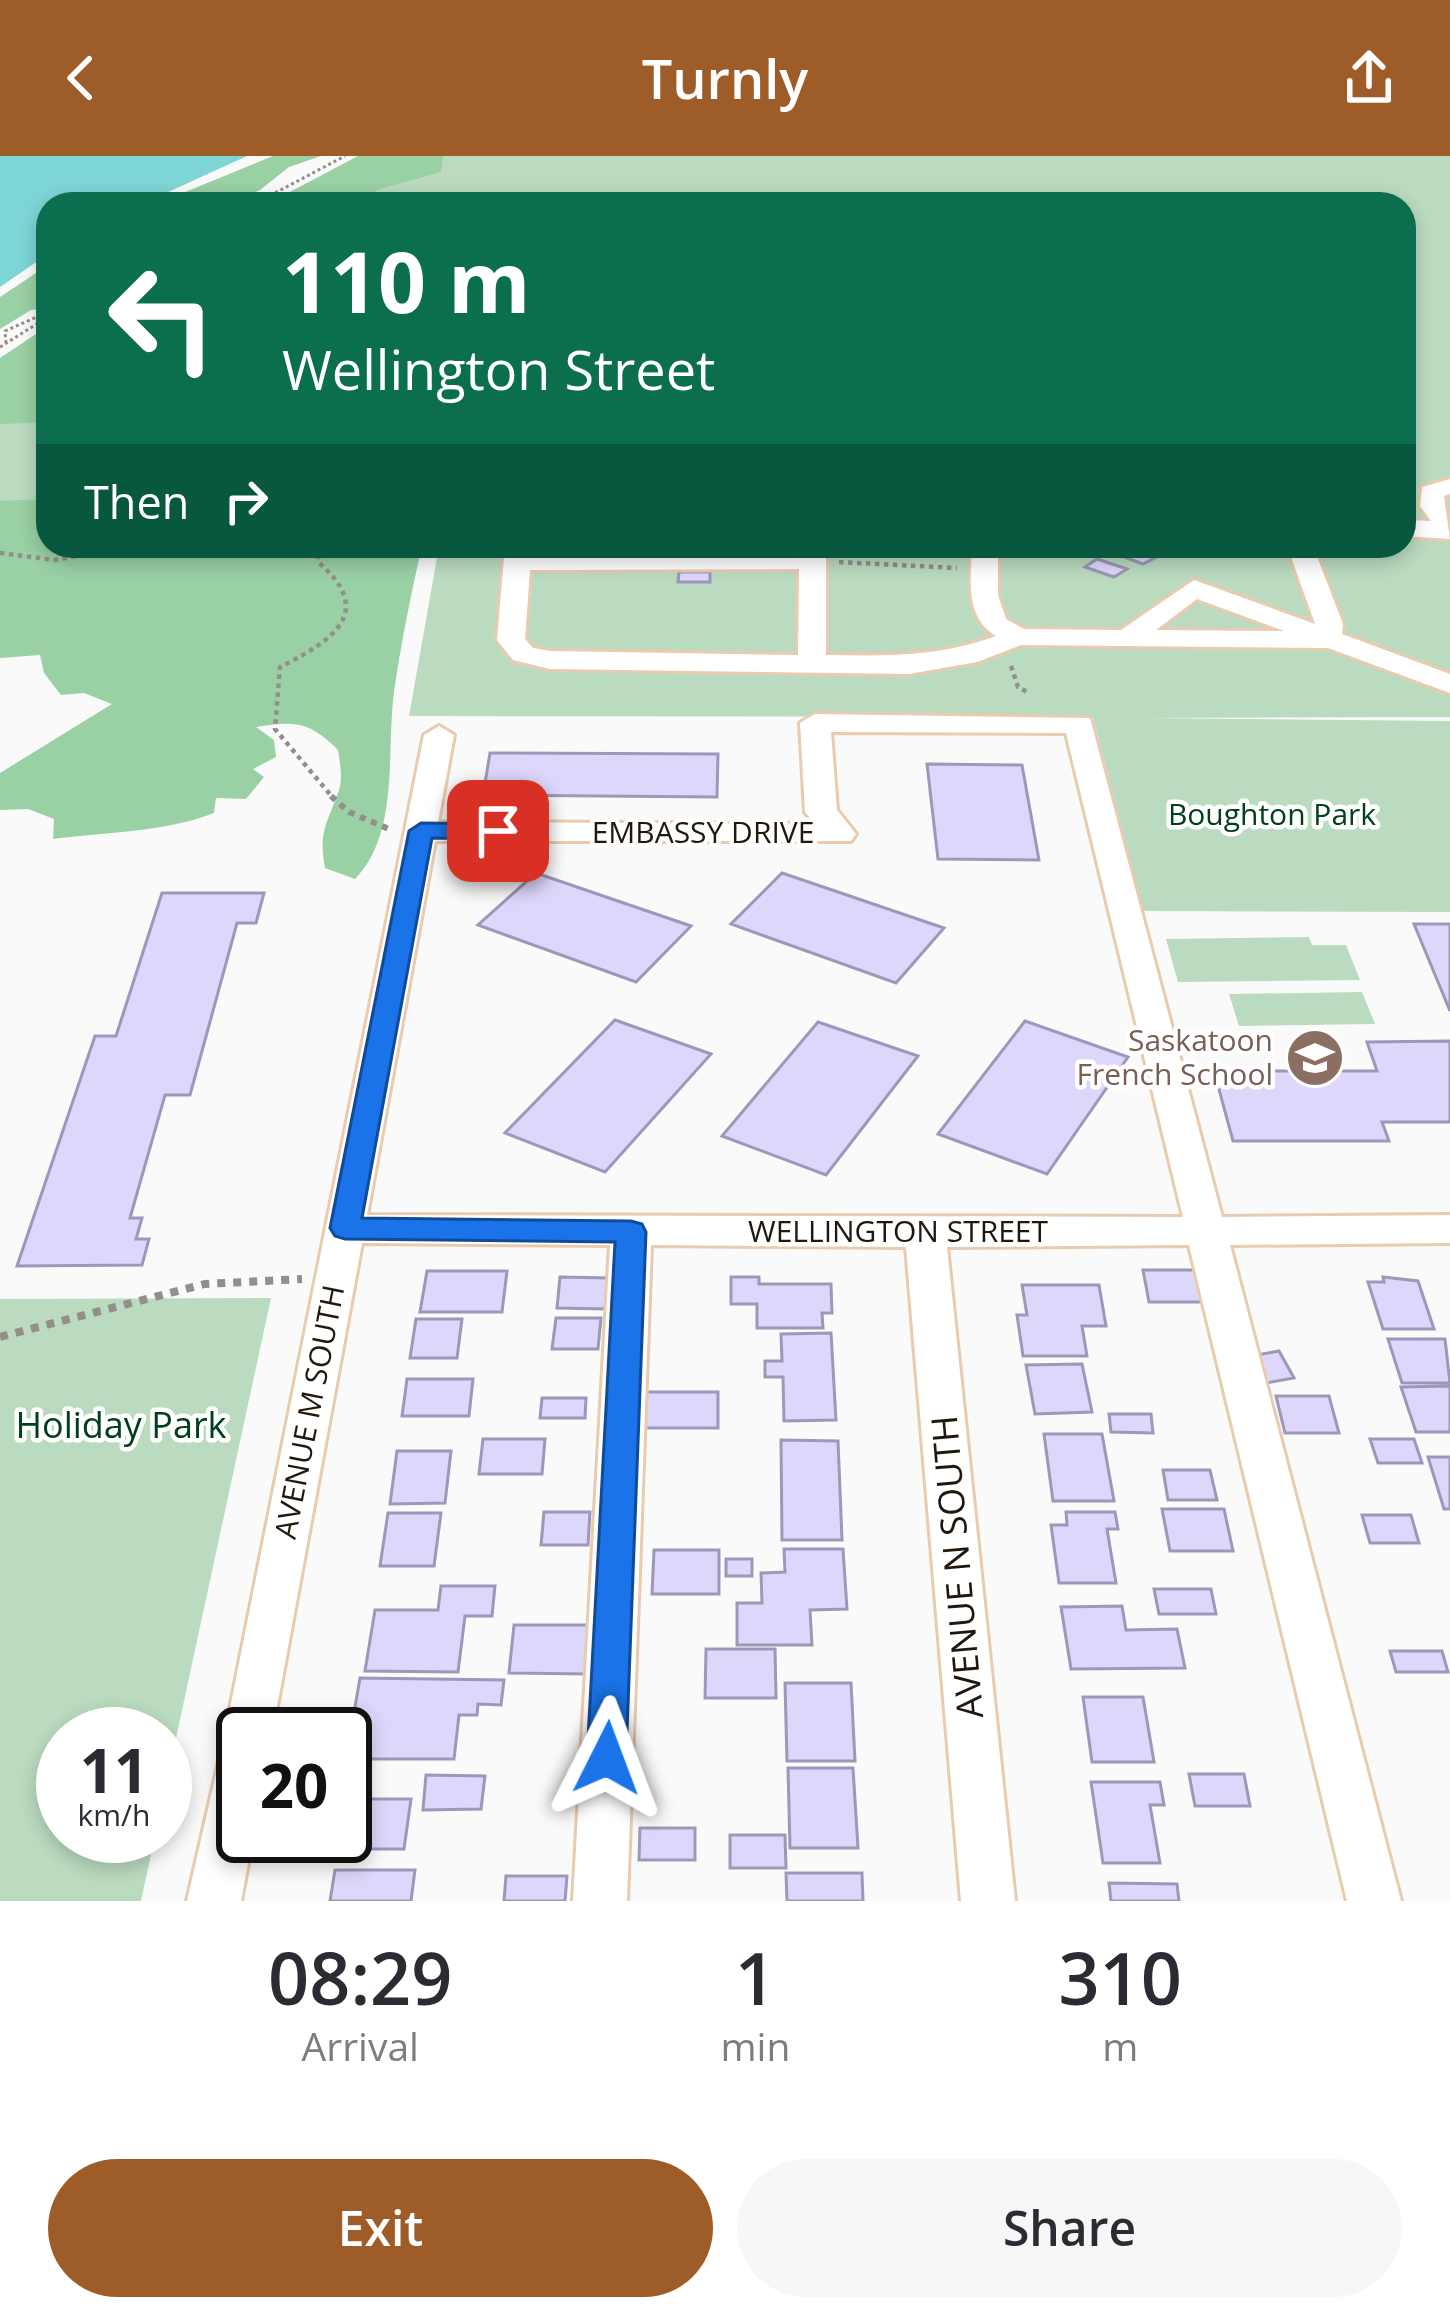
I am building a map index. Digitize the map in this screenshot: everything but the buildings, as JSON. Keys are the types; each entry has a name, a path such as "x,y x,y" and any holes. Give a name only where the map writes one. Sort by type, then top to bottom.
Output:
{"street":[{"path":"1449,531 1433,506 1431,492 1450,486"},
{"path":"1416,530 1449,531"},
{"path":"517,558 511,640 524,654 550,660 909,665 968,656 1018,637 1327,640"},
{"path":"812,661 813,558"},
{"path":"985,558 984,595 994,623 1018,637"},
{"path":"1304,558 1329,624 1327,640"},
{"path":"1129,637 1194,588 1450,684"},
{"name":"EMBASSY DRIVE","path":"420,840 840,834 821,812 814,723 1078,724 1204,1230"},
{"name":"AVENUE M SOUTH","path":"252,1707 439,735"},
{"name":"WELLINGTON STREET","path":"345,1228 925,1233 1450,1229"},
{"path":"1204,1230 1374,1901"},
{"path":"600,1901 631,1232"},
{"name":"AVENUE N SOUTH","path":"925,1233 988,1901"},
{"path":"214,1901 221,1863"}],"path":[{"path":"277,192 346,156"},
{"path":"3,345 5,331 36,319"},
{"path":"3,345 36,322"},
{"path":"0,553 36,558"},
{"path":"318,558 337,574 347,596 347,612 338,633 280,668 275,729 298,750 334,804 360,820 390,826 385,848 420,840"},
{"path":"0,1337 206,1284 336,1277"}],"green space":[{"path":"273,156 321,156 289,167 255,192 185,192"},
{"path":"358,156 443,156 441,172 374,192 290,192"},
{"name":"Boughton Park","path":"381,156 1450,156 1450,717 1142,718 1450,721 1450,912 1143,911 1093,717 409,716 437,558 1416,558 1416,192 314,192"},
{"path":"36,273 36,309 0,329 0,297"},
{"path":"36,334 36,422 0,424 0,358"},
{"path":"36,354 36,516 0,516 0,379"},
{"path":"36,500 36,558 419,558 394,692 385,815 379,839 355,879 325,868 323,855 325,827 340,785 338,750 301,725 256,727 274,740 276,757 253,769 264,777 246,799 216,798 214,813 196,819 53,839 54,819 28,809 0,810 0,773 112,704 84,693 61,695 44,673 40,655 0,658 0,501"},
{"path":"1309,937 1312,945 1346,945 1360,980 1178,982 1166,939"},
{"path":"1362,992 1375,1024 1239,1026 1229,994"},
{"name":"Holiday Park","path":"271,1298 183,1707 36,1707 36,1863 149,1863 141,1901 0,1901 0,1299"}],"water":[{"path":"0,156 247,156 168,192 36,192 36,262 0,287"}],"place":[{"name":"Saskatoon French School","path":"1315,1058"}],"route":[{"path":"498,831 421,831 345,1228 631,1232 607,1758"}]}
